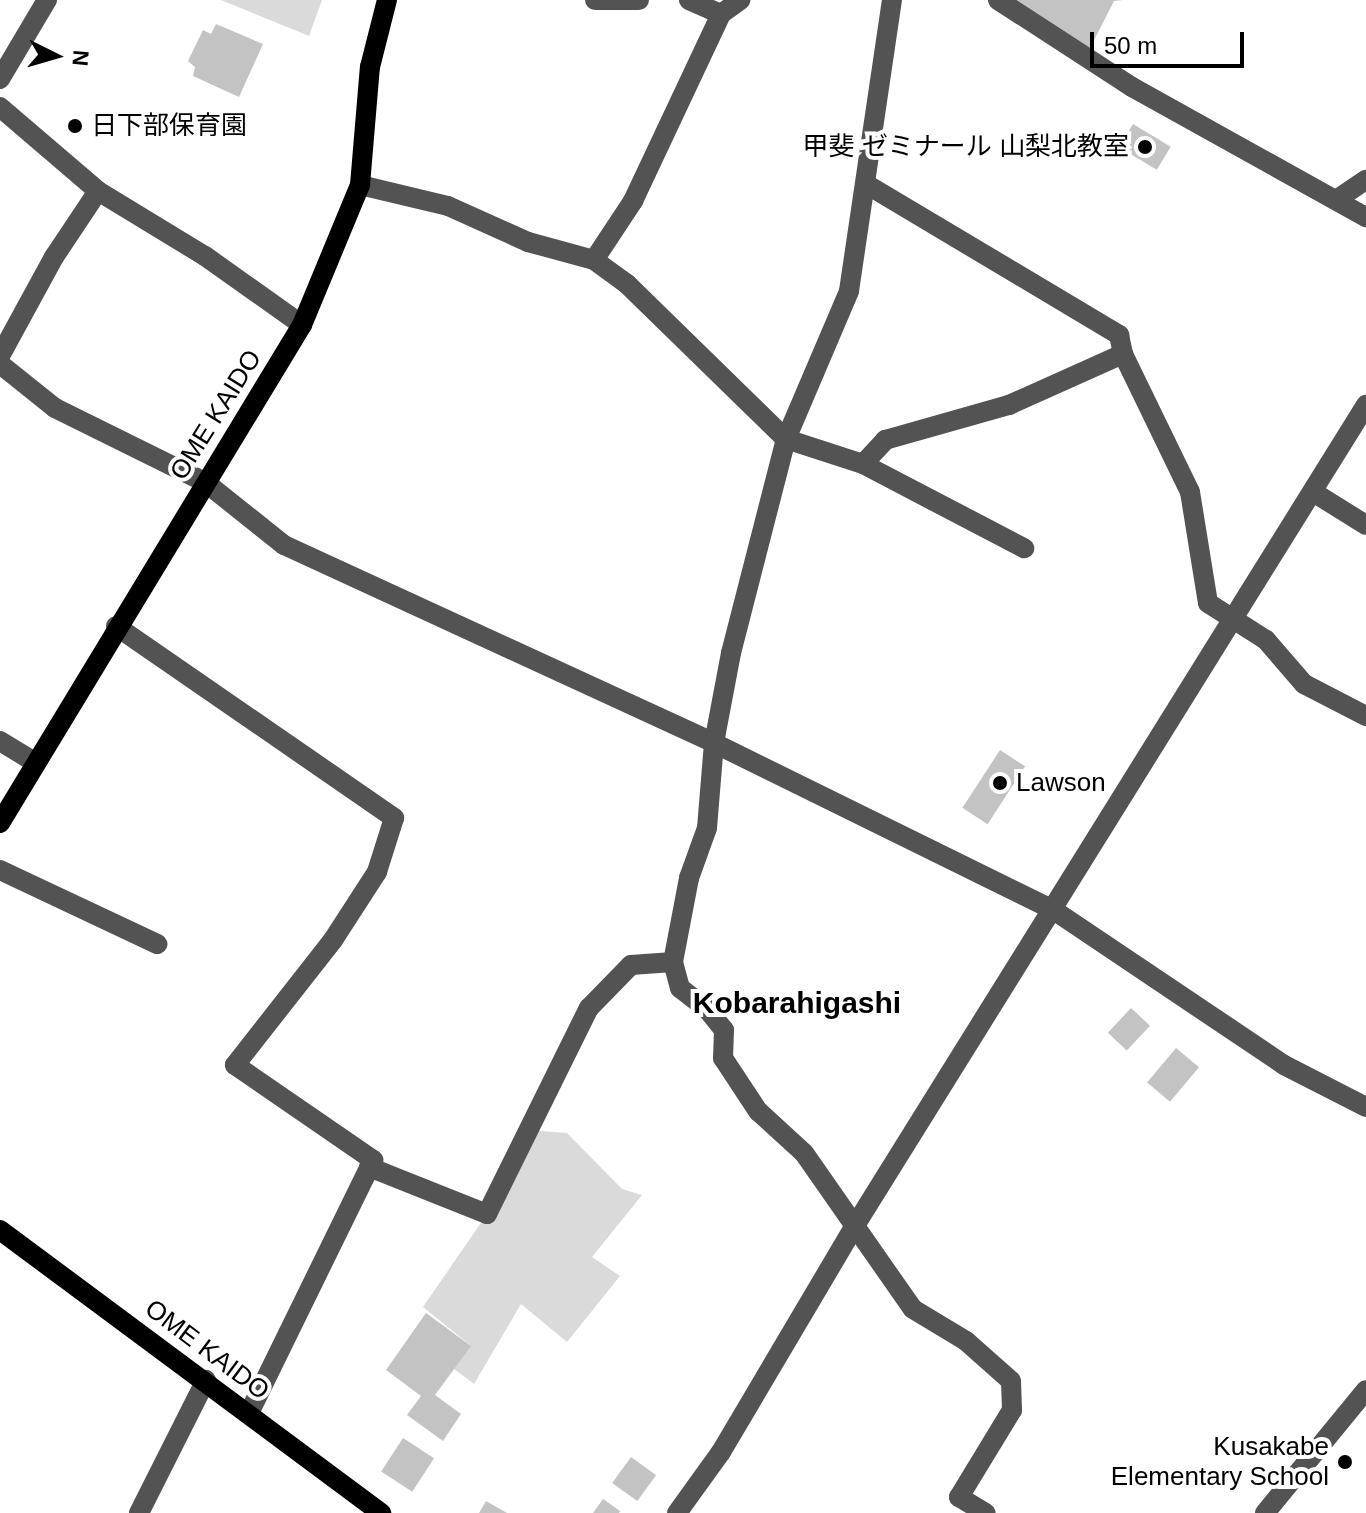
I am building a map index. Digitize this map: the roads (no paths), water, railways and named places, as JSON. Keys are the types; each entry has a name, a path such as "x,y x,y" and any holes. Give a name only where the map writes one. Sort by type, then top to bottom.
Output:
{"main road":[{"name":"OME KAIDO","path":"0,823 116,626 302,325 360,185 370,67 387,0"},
{"name":"OME KAIDO","path":"1,1232 206,1380 381,1513"}],"street":[{"path":"0,79 47,0"},
{"path":"595,0 639,0"},
{"path":"689,0 721,14"},
{"path":"594,260 633,201 721,14 740,0"},
{"path":"892,0 849,291 786,439 731,653 714,743 707,828 685,893 673,962 680,988 707,1009 724,1030 723,1058 758,1111 804,1153 913,1309 966,1341 1011,1381 1012,1410 959,1497 986,1513"},
{"path":"998,0 1132,87 1366,217"},
{"path":"0,107 98,191 205,256 302,325"},
{"path":"1336,200 1366,180"},
{"path":"866,184 1119,335 1123,354 1190,492 1208,603 1234,624 1266,640 1304,684 1366,716"},
{"path":"360,185 448,206 528,242 594,260 627,284 786,439 863,464 1024,548"},
{"path":"0,356 54,257 98,191"},
{"path":"863,464 885,440 1009,405 1123,354"},
{"path":"0,364 55,408 205,482 284,545 714,743 1055,911 1284,1065 1366,1107"},
{"path":"677,1513 721,1452 856,1224 1234,624 1366,405"},
{"path":"1313,492 1366,525"},
{"path":"116,626 394,818 377,872 333,940 235,1065 373,1160 249,1413"},
{"path":"0,741 36,763"},
{"path":"0,870 157,944"},
{"path":"369,1167 487,1214 589,1008 631,965 673,962"},
{"path":"139,1513 206,1380"},
{"path":"1265,1513 1366,1390"}],"place":[{"name":"日下部保育園","path":"75,126"},
{"name":"甲斐 ゼミナール 山梨北教室","path":"1145,147"},
{"name":"Lawson","path":"1000,783"},
{"name":"Kusakabe Elementary School","path":"1345,1462"}],"district":[{"name":"Kobarahigashi","path":"797,1003"}]}
